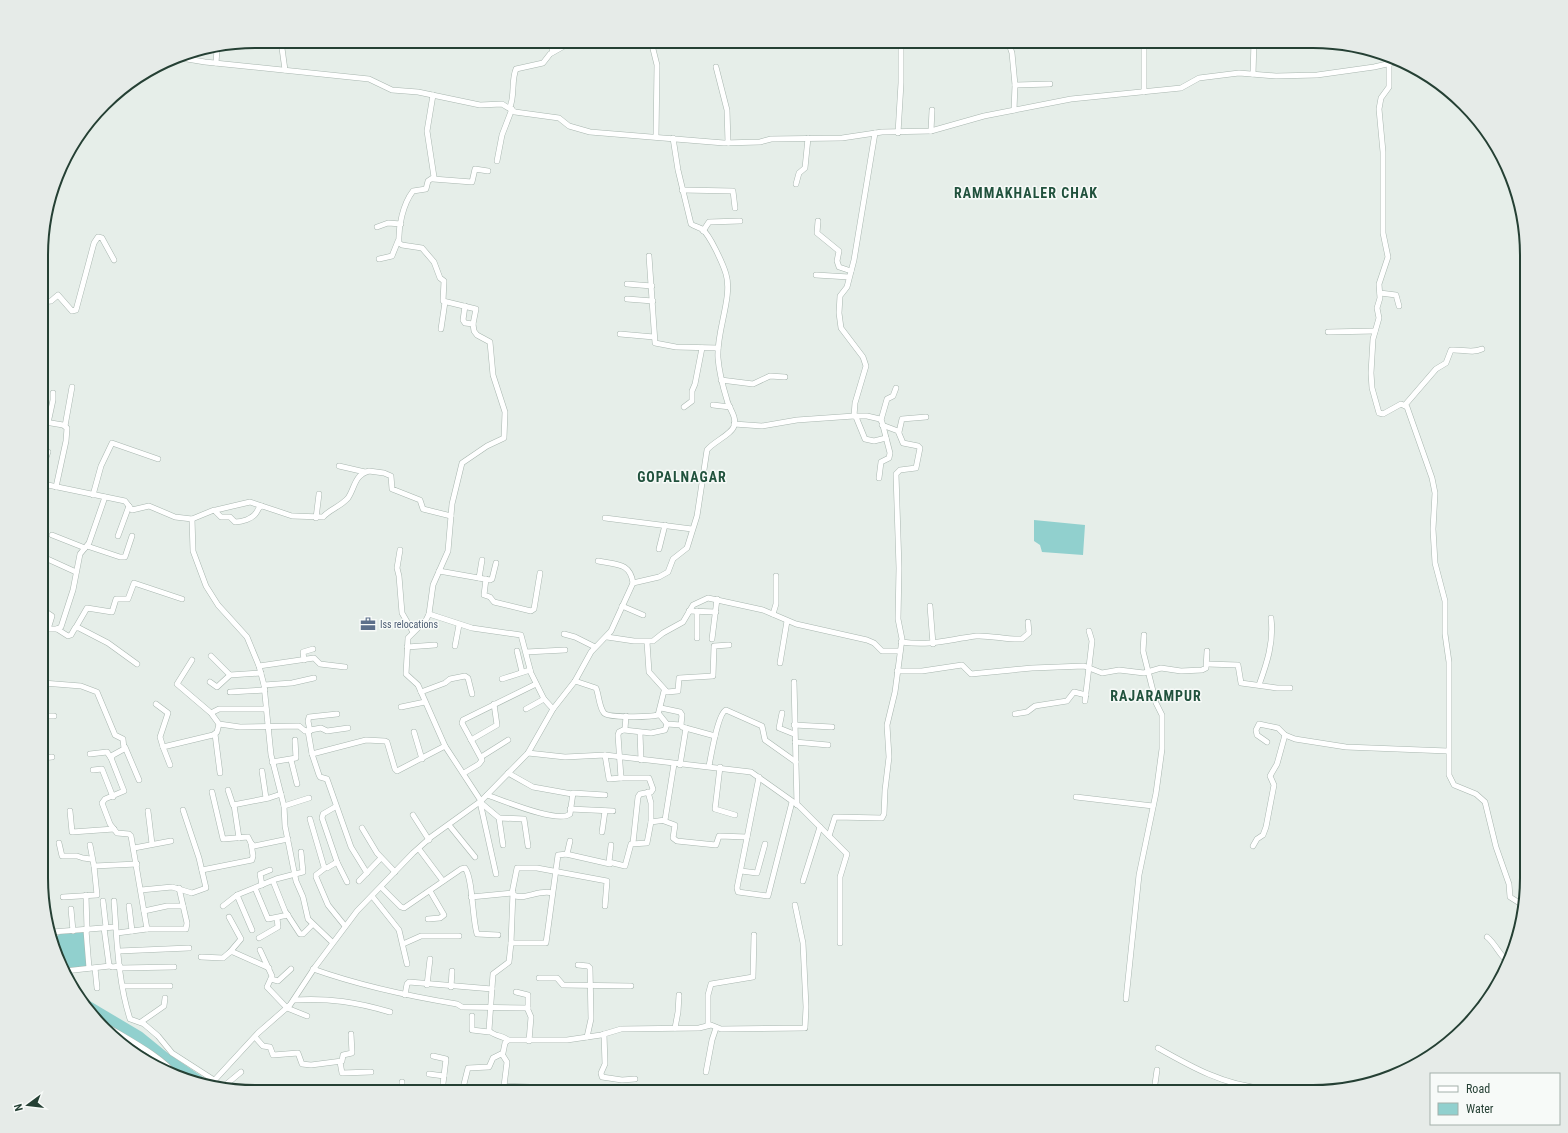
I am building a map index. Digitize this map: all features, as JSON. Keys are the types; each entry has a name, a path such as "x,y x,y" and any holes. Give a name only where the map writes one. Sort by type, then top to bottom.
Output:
{"street":[{"path":"283,48 285,70"},
{"path":"552,48 553,52"},
{"path":"498,161 501,140 513,100 516,69 543,63 553,52 560,48"},
{"path":"653,48 657,65 656,137"},
{"path":"898,133 901,83 901,48"},
{"path":"1010,48 1015,85 1014,110"},
{"path":"1142,48 1144,92"},
{"path":"1253,74 1254,48"},
{"path":"216,63 217,52"},
{"path":"191,58 216,63 369,79 388,89 462,100 476,104 502,104 511,108 515,112 558,118 569,126 577,129 728,143 808,138 842,138 875,133 931,131 964,120 1094,95 1181,88 1199,78 1239,73 1276,76 1317,75 1389,64 1389,87 1381,98 1379,110 1383,152 1383,233 1389,252 1387,263 1379,281 1380,293 1377,306 1379,322 1373,339 1371,380 1378,411 1383,414 1401,404 1405,405"},
{"path":"716,67 727,110 728,143"},
{"path":"1015,85 1050,84"},
{"path":"433,96 427,131 434,172 433,179"},
{"path":"931,131 932,110"},
{"path":"875,133 851,270 846,287 840,296 839,322 843,331 863,357 866,366 858,390 855,417 865,439 874,441 886,438"},
{"path":"633,583 659,577 668,572 673,559 687,548 697,516 707,450 732,429 734,424 734,414 730,408 721,380 718,348 728,281 722,263 703,231 691,224 682,190 673,138"},
{"path":"796,184 798,172 805,168 808,138"},
{"path":"379,258 392,256 398,241 405,206 411,194 415,190 426,189 428,181 433,179 472,182 475,169 488,171"},
{"path":"682,190 733,191 735,208"},
{"path":"703,231 709,222 740,221"},
{"path":"818,221 817,233 839,251 837,262 839,267 851,270"},
{"path":"377,227 388,223 401,224"},
{"path":"48,301 51,301 58,295 71,310 76,310 94,243 98,237 102,238 114,260"},
{"path":"398,241 402,245 422,248 433,260 440,278 444,281 442,298 445,302 441,329"},
{"path":"649,256 655,343 660,345 718,348"},
{"path":"816,275 849,277"},
{"path":"627,284 652,286"},
{"path":"1380,293 1396,295 1399,306"},
{"path":"627,299 653,301"},
{"path":"445,302 476,310 473,324 477,336 490,342 493,375 505,412 505,435 501,440 487,446 474,456 464,461 453,499 448,551 432,589 429,614 426,620 408,638 406,647 406,674 410,679 416,682 445,746 464,773 480,802 496,874"},
{"path":"465,306 463,320 465,323 473,324"},
{"path":"1328,332 1375,331"},
{"path":"620,334 654,337"},
{"path":"684,407 692,401 692,391 695,384 702,348"},
{"path":"1405,405 1436,368 1446,363 1451,350 1474,352 1482,349"},
{"path":"721,380 753,384 770,376 785,377"},
{"path":"56,487 66,441 65,426 72,387"},
{"path":"879,478 880,462 890,456 881,422 887,399 893,396 896,388"},
{"path":"48,416 53,400 53,393"},
{"path":"713,405 730,408"},
{"path":"1405,405 1424,454 1435,493 1433,529 1435,563 1444,601 1445,634 1449,662 1448,752 1451,780 1454,784 1476,794 1484,802 1496,848 1509,884 1510,897 1518,903"},
{"path":"734,424 762,426 804,420 867,416 899,432"},
{"path":"829,836 835,817 880,818 884,814 885,790 890,757 887,725 897,671 897,650 901,642 898,619 899,568 896,474 900,470 916,468 920,448 918,446 903,443 899,432 902,419 926,417"},
{"path":"48,422 65,426"},
{"path":"93,495 101,466 112,443 158,459"},
{"path":"339,466 365,472 369,471 386,474 392,478 391,487 393,490 420,500 422,508 425,510 451,516"},
{"path":"48,485 125,501 136,511 150,506 175,517 192,519 216,510 250,502 288,516 323,518 327,512 341,505 349,496 355,480 365,472"},
{"path":"316,518 319,494"},
{"path":"57,630 61,627 66,613 80,554 86,547 105,496"},
{"path":"118,536 129,506"},
{"path":"216,510 221,517 230,517 235,522 239,522 254,515 259,507 262,506"},
{"path":"605,518 692,529"},
{"path":"192,519 193,551 206,586 218,605 247,637 259,666 264,688 267,727 272,762 284,806 295,876 305,906 305,914 312,925 332,942"},
{"path":"659,549 665,525"},
{"path":"52,535 120,557 125,556 132,536"},
{"path":"400,550 397,568 399,576 401,609 403,617 413,632"},
{"path":"48,559 76,572"},
{"path":"478,578 482,560"},
{"path":"214,1081 255,1037 294,1000 313,969 344,926 372,896 429,840 480,802 528,753 553,709 575,681 595,647 607,637 633,583 629,570 598,561"},
{"path":"439,571 492,579 496,563"},
{"path":"486,579 484,595 490,597 494,602 531,611 534,609 540,573"},
{"path":"774,611 776,576"},
{"path":"48,613 52,616 48,629 57,630 68,636 76,627 87,608 112,612 116,599 128,599 134,583 182,599"},
{"path":"607,637 653,642 667,631 682,624 693,606 700,600 708,598 774,611 787,621 796,624 867,640 874,643 882,651 897,650"},
{"path":"712,639 717,599"},
{"path":"622,606 643,615"},
{"path":"930,606 934,644"},
{"path":"689,611 716,612"},
{"path":"697,611 697,638"},
{"path":"429,614 459,625 494,632 521,635 530,670 536,684 544,699 553,709"},
{"path":"1259,685 1267,662 1272,639 1271,618"},
{"path":"780,663 787,621"},
{"path":"901,642 934,644 976,636 1022,639 1029,635 1028,622"},
{"path":"454,646 459,625"},
{"path":"76,627 108,643 137,664"},
{"path":"1015,714 1027,712 1035,706 1067,701 1074,692 1085,698 1090,668 1092,641 1089,631"},
{"path":"564,634 575,637 595,647"},
{"path":"1126,999 1139,875 1161,760 1162,715 1157,706 1143,651 1144,635"},
{"path":"647,642 649,672 664,691 667,692 678,691 678,680 681,678 713,676 714,646 728,645"},
{"path":"406,647 435,645"},
{"path":"304,660 303,652 313,650"},
{"path":"526,652 565,650"},
{"path":"897,671 922,672 962,665 971,674 1032,668 1084,666 1102,673 1119,670 1141,672 1160,668 1181,671 1204,670 1207,664 1207,650"},
{"path":"517,651 522,672"},
{"path":"211,656 230,675"},
{"path":"259,666 315,658 320,664 345,667"},
{"path":"192,660 177,684 211,713 219,724 229,726 267,727 297,726 304,731 322,728 327,732 348,728"},
{"path":"1207,664 1236,665 1238,667 1240,683 1277,688 1290,688"},
{"path":"502,679 530,670"},
{"path":"210,682 217,687 230,675 261,673"},
{"path":"421,692 445,684 450,679 465,676 468,678 472,694"},
{"path":"230,692 264,688 314,678"},
{"path":"575,681 596,688 605,714 654,716 660,711 664,691"},
{"path":"759,777 737,888 738,892 768,896 795,804 796,762 794,734 794,682"},
{"path":"48,683 81,686 97,692 115,735 123,739 139,780"},
{"path":"464,773 479,764 482,760 462,723 463,720 536,684"},
{"path":"526,709 544,699"},
{"path":"401,707 425,702"},
{"path":"156,704 168,713 160,737 170,765"},
{"path":"471,740 496,725 494,704"},
{"path":"211,713 219,709 266,709"},
{"path":"709,766 715,736 722,712 724,710 728,710 762,726 765,740 796,762"},
{"path":"660,711 667,724"},
{"path":"660,711 680,712 682,716 681,725"},
{"path":"782,713 779,728 794,734"},
{"path":"337,714 309,717 308,721 312,754 320,777 327,779 335,807 350,846 367,873"},
{"path":"48,716 54,716"},
{"path":"624,730 626,716"},
{"path":"219,724 215,734 220,772"},
{"path":"667,724 681,725 686,728 715,736"},
{"path":"621,778 618,733 624,730 640,733 664,731 667,724"},
{"path":"1267,742 1256,735 1256,730 1259,724 1278,728 1285,735 1295,739 1346,747 1448,752"},
{"path":"794,725 832,727"},
{"path":"680,765 686,728"},
{"path":"414,732 422,759"},
{"path":"640,733 641,760"},
{"path":"163,747 215,734"},
{"path":"1253,846 1257,839 1263,835 1266,827 1274,785 1270,778 1277,764 1285,735"},
{"path":"272,762 296,758 295,740"},
{"path":"312,754 369,740 386,741 396,770 422,759 445,746"},
{"path":"481,757 508,740"},
{"path":"795,742 828,745"},
{"path":"111,758 125,747"},
{"path":"90,754 107,752 111,758 124,792 102,801 114,829 118,834 130,835 137,864 147,929"},
{"path":"528,753 565,758 605,755 680,765 720,767 750,772 759,777 795,804 847,854 840,876 840,943"},
{"path":"512,943 546,943 558,855 566,854 625,866 630,846 633,843 638,797 640,794 653,789 649,778 609,779 605,755"},
{"path":"48,757 52,757"},
{"path":"291,760 297,784"},
{"path":"664,821 667,816 674,764"},
{"path":"720,767 715,810 734,815"},
{"path":"93,770 102,769 113,797"},
{"path":"262,771 266,798"},
{"path":"508,773 533,787 572,794 605,795"},
{"path":"228,790 232,804 234,805 239,838"},
{"path":"202,870 252,860 253,856 248,837 223,839 212,792"},
{"path":"633,843 647,843 651,822 651,803 648,792"},
{"path":"234,805 280,794"},
{"path":"487,794 523,807 534,813 567,816 570,814 572,794"},
{"path":"284,806 309,798"},
{"path":"1076,798 1153,806"},
{"path":"480,802 500,818 524,818 528,846"},
{"path":"335,807 322,816 337,862 347,882"},
{"path":"570,809 613,811"},
{"path":"141,890 168,887 179,888 192,893 206,887 183,810"},
{"path":"70,811 72,832 114,829"},
{"path":"148,811 152,844"},
{"path":"602,832 605,811"},
{"path":"413,815 429,840"},
{"path":"310,818 325,868"},
{"path":"500,818 503,845"},
{"path":"651,822 664,821 675,825 673,838 678,841 716,845 719,836 747,837"},
{"path":"449,825 474,857"},
{"path":"803,881 820,827"},
{"path":"362,828 381,858 395,872"},
{"path":"251,844 257,845 288,839"},
{"path":"134,848 171,841"},
{"path":"566,854 570,841"},
{"path":"59,843 62,856 77,856 91,859"},
{"path":"741,871 757,874 765,844"},
{"path":"63,897 96,895 94,866 91,859 90,845"},
{"path":"610,864 611,846"},
{"path":"419,849 443,881"},
{"path":"223,906 237,895 273,881 295,876 304,871 301,852"},
{"path":"359,881 381,858"},
{"path":"337,862 325,868 316,875 316,877 328,905 344,926"},
{"path":"94,866 137,864"},
{"path":"489,1032 493,972 509,962 512,943 513,894 516,869 518,867 556,870 607,881 605,906"},
{"path":"381,887 403,908 465,868 468,873 474,922 477,934 498,935"},
{"path":"262,885 260,874 270,870"},
{"path":"273,881 288,914 301,934 312,925"},
{"path":"55,932 105,928 132,931 147,929 186,929 187,923 179,888"},
{"path":"255,888 268,920 288,914"},
{"path":"428,919 440,918 444,914 430,891"},
{"path":"471,896 538,894 544,891 552,893"},
{"path":"86,895 86,930 97,988"},
{"path":"237,895 252,930"},
{"path":"372,896 398,928 407,964"},
{"path":"103,901 110,966"},
{"path":"114,901 120,967 130,1020 141,1022 158,1036 172,1054 207,1079"},
{"path":"472,1016 472,1030 489,1032 503,1036 508,1040 529,1041 567,1040 604,1034 621,1029 699,1028 708,1025 713,1025 716,1028 805,1028 806,1007 803,943 795,905"},
{"path":"128,906 132,931"},
{"path":"144,910 167,906 183,906"},
{"path":"71,909 73,931"},
{"path":"202,957 223,958 241,939 229,917"},
{"path":"259,938 278,927 277,918"},
{"path":"708,1025 708,995 711,984 753,977 754,935"},
{"path":"403,944 421,936 459,936"},
{"path":"1487,937 1496,945 1504,958"},
{"path":"119,951 189,948"},
{"path":"260,950 272,976 267,987 287,1008 307,1016"},
{"path":"230,952 269,968"},
{"path":"427,985 430,959"},
{"path":"70,970 110,966 174,967"},
{"path":"578,966 589,967 591,986 591,1022 587,1037"},
{"path":"271,979 277,982 291,969"},
{"path":"313,969 349,982 405,995 456,1003 462,1007 528,1008"},
{"path":"451,986 452,971"},
{"path":"539,978 557,978 564,985 631,986"},
{"path":"405,995 408,982 427,985 492,989"},
{"path":"123,986 170,986"},
{"path":"516,992 528,995 528,1008 531,1017 529,1041"},
{"path":"675,1028 679,995"},
{"path":"141,1022 164,1006 165,998"},
{"path":"294,1000 325,999 358,1002 390,1012"},
{"path":"706,1072 710,1047 716,1028"},
{"path":"119,1034 166,1065"},
{"path":"351,1034 352,1053 343,1055 342,1061 340,1062 342,1073 371,1072"},
{"path":"604,1034 605,1064 601,1073 602,1077 622,1080 635,1079"},
{"path":"255,1037 263,1046 270,1047 273,1055 298,1053 304,1064 340,1062"},
{"path":"504,1085 507,1062 502,1054 505,1043 508,1040"},
{"path":"1158,1048 1196,1068 1234,1085"},
{"path":"464,1085 468,1068 488,1068 493,1058 502,1054"},
{"path":"433,1056 446,1058 443,1085"},
{"path":"1155,1084 1157,1070"},
{"path":"227,1083 241,1072"},
{"path":"429,1074 444,1076"}],"water":[{"path":"1034,520 1085,525 1083,555 1042,552 1040,545 1034,541"},
{"path":"84,932 88,967 69,969 57,936 60,934"},
{"path":"88,1000 142,1032 169,1054 205,1079 174,1068 112,1027"}],"place":[{"name":"Iss relocations","path":"368,624"}],"district":[{"name":"RAMMAKHALER CHAK","path":"1026,193"},
{"name":"GOPALNAGAR","path":"682,477"},
{"name":"RAJARAMPUR","path":"1156,696"}]}
